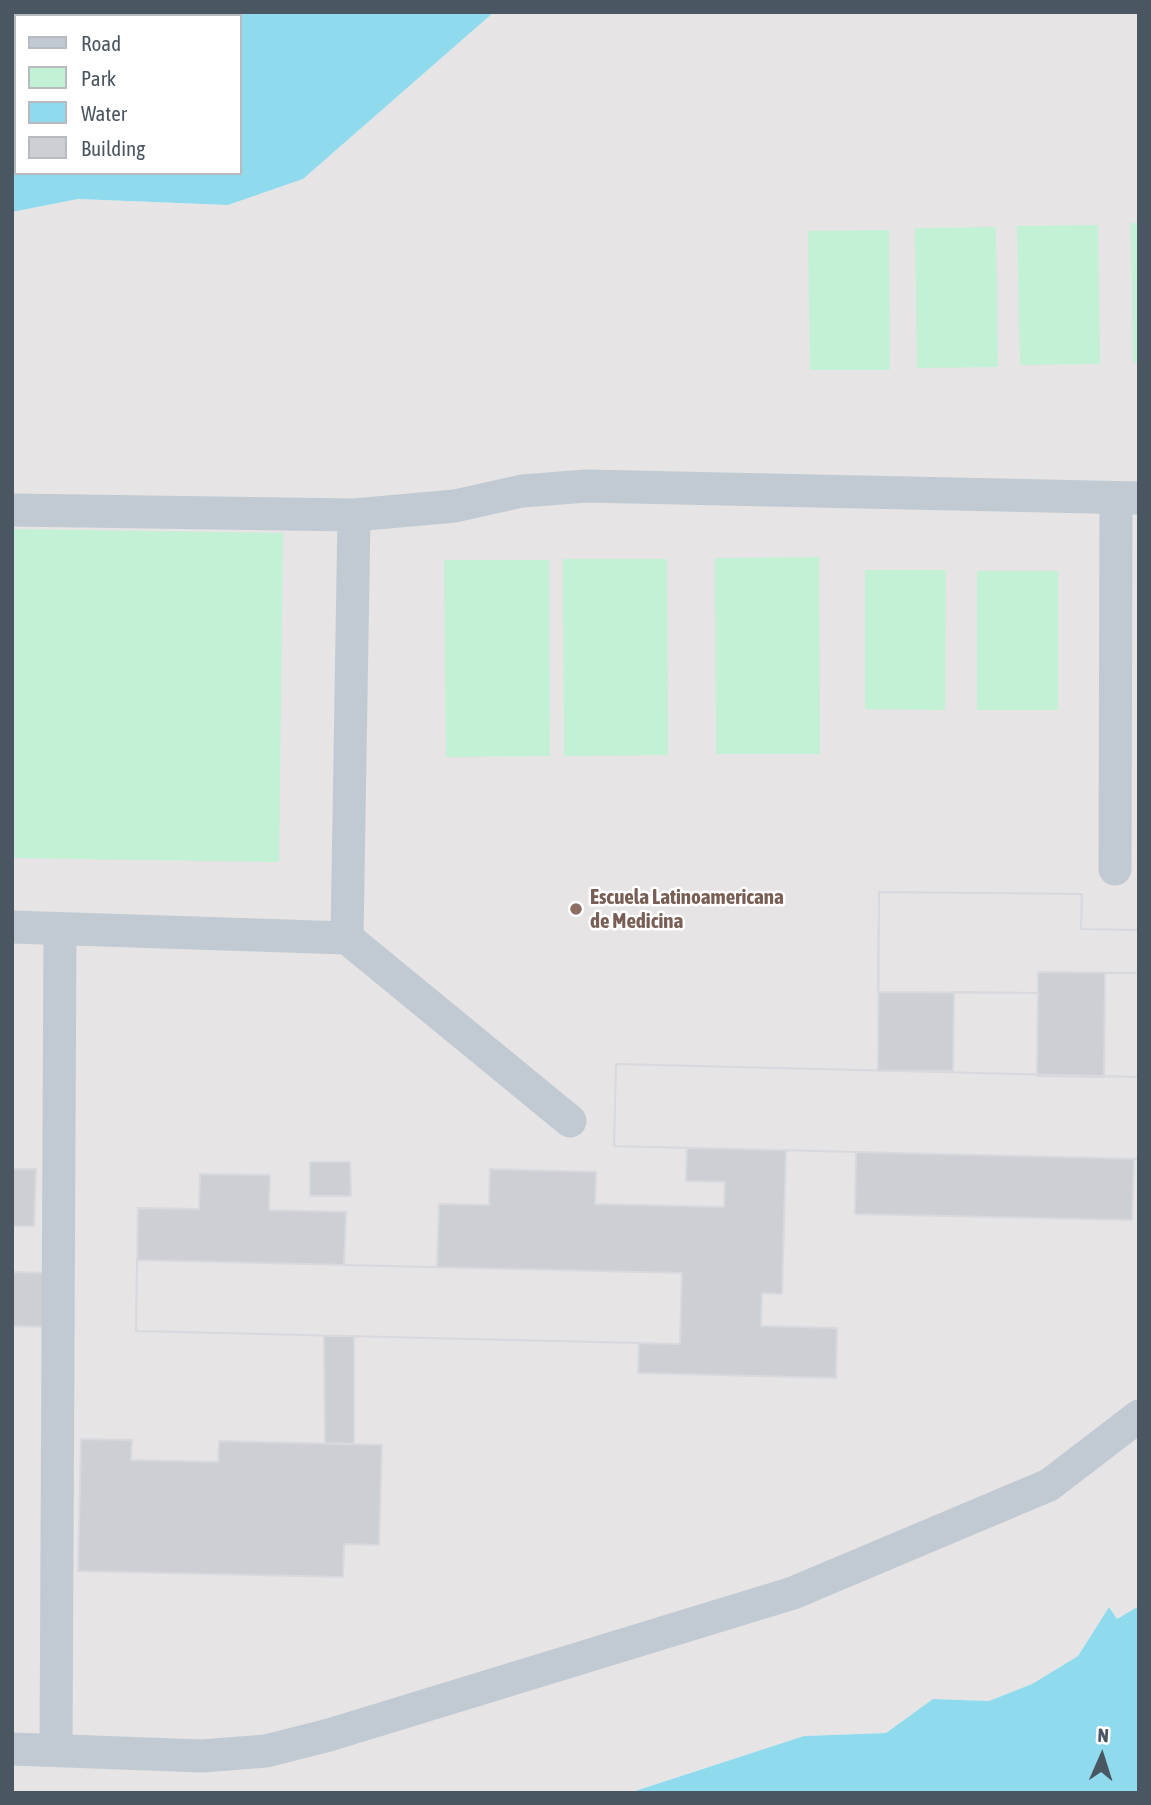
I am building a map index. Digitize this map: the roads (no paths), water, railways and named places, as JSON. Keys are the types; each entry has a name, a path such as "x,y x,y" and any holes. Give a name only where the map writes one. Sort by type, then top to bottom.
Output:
{"lane":[{"path":"12,510 355,514 455,506 522,491 586,486 1127,498 1115,869"},
{"path":"347,938 355,514"},
{"path":"12,927 347,938 570,1121"},
{"path":"56,1750 60,929"},
{"path":"12,1749 202,1756 266,1751 329,1735 793,1593 1049,1485 1139,1416"}],"water":[{"path":"12,12 494,12 303,179 228,205 78,199 12,212"},
{"path":"1139,1606 1139,1793 629,1793 804,1736 886,1733 933,1699 989,1701 1032,1684 1078,1656 1109,1607 1117,1619"}],"place":[{"name":"Escuela Latinoamericana de Medicina","path":"576,909"}]}
